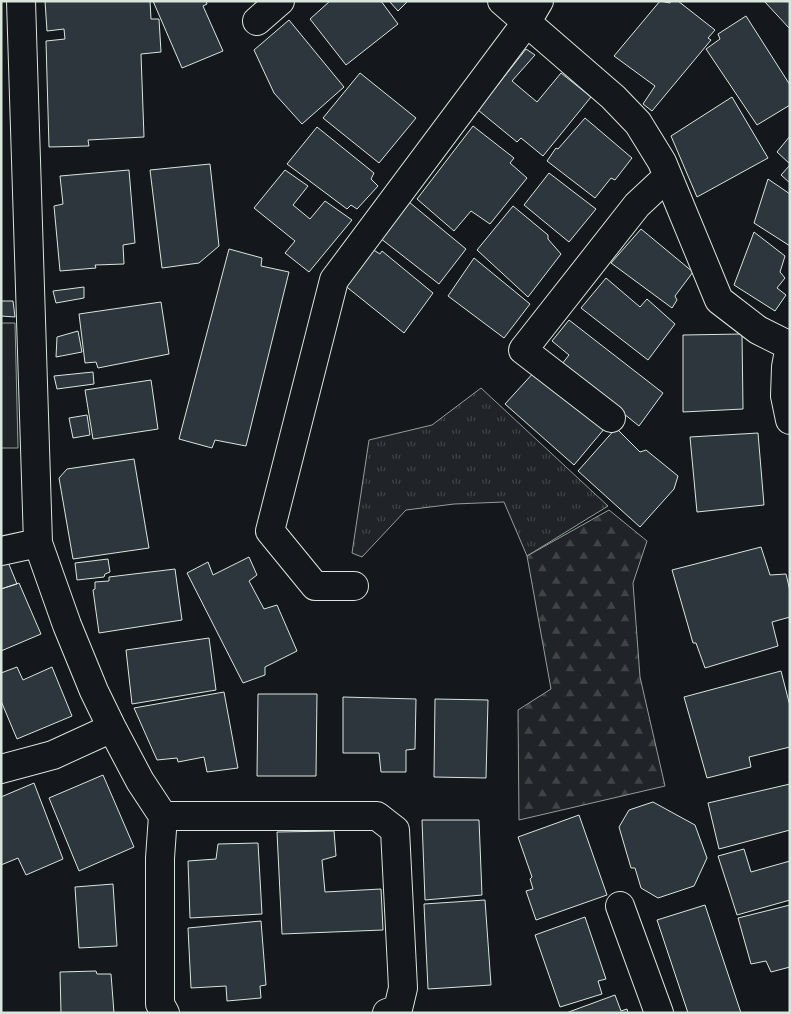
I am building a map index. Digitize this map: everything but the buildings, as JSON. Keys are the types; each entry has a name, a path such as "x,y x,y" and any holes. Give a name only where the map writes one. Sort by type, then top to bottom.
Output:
{"street":[{"path":"21,1 38,543 67,625 112,728 140,782 163,816 160,858 160,1004 165,1013"},
{"path":"257,21 280,1"},
{"path":"502,1 533,12 638,123 662,162 719,300 758,330 790,346 786,368 785,396 790,420"},
{"path":"354,586 315,586 270,530 334,280 533,12"},
{"path":"611,418 523,350 636,205 667,177"},
{"path":"1,551 38,543"},
{"path":"1,769 53,755 112,728"},
{"path":"163,816 377,816 395,830 403,988 398,1009 387,1013"},
{"path":"620,906 659,1013"}],"green space":[{"path":"1,323 15,323 18,448 1,448"},
{"path":"481,388 608,506 527,556 504,502 454,504 406,510 362,557 352,553 369,440 432,425"},
{"path":"609,510 647,541 633,583 640,677 665,786 519,820 518,710 551,689 527,556"}]}
